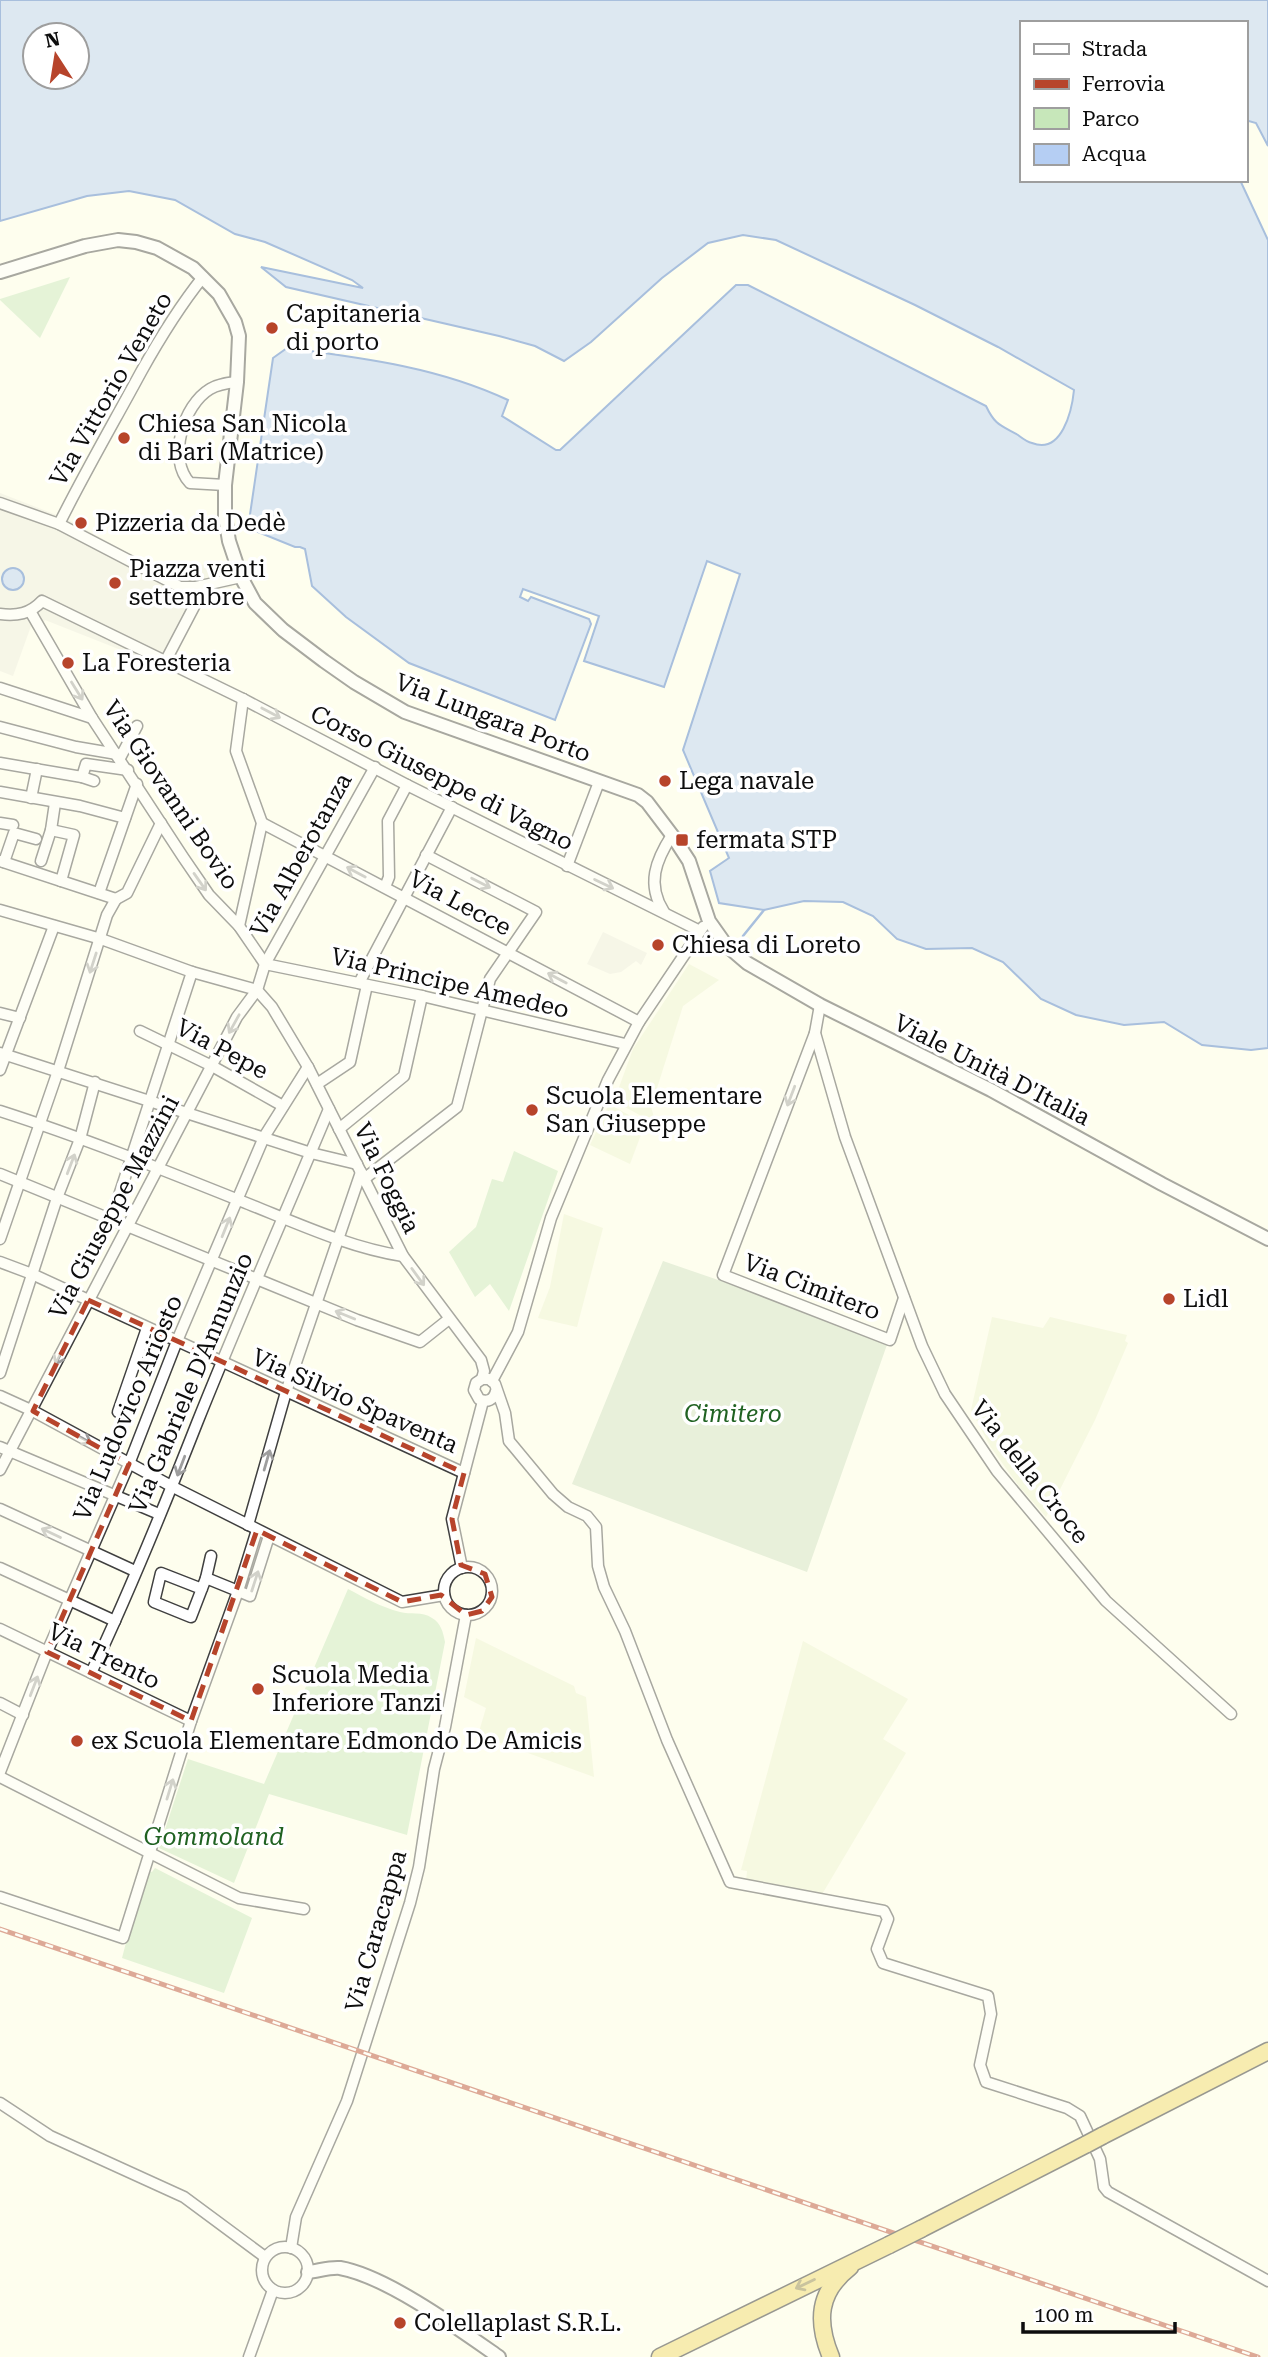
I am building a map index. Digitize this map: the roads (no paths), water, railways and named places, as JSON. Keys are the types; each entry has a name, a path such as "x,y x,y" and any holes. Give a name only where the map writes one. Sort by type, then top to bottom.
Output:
{"highway":[{"path":"660,2357 921,2229 1268,2051"},
{"path":"831,2357 822,2337 821,2312 829,2291 841,2275 855,2264 889,2245"}],"street":[{"name":"Via Lungara Porto","path":"0,272 85,246 118,240 157,248 183,261 203,277 219,294 235,322 239,341 225,485 225,517 229,541 241,577 255,603 283,630 354,682 405,712 638,795 647,802 673,835 689,861 704,926"},
{"name":"Via Vittorio Veneto","path":"59,524 153,349 185,299 203,277"},
{"path":"225,485 190,483 184,477 180,466 183,423 193,404 209,388 237,382"},
{"path":"0,503 59,524 180,587 196,587 241,577"},
{"path":"0,614 16,615 30,611 42,601 165,662 197,601 196,587"},
{"name":"Via Giovanni Bovio","path":"30,611 92,718 161,823 209,895 239,926 265,964"},
{"name":"Corso Giuseppe di Vagno","path":"165,662 243,699 567,866 665,914 704,926"},
{"path":"0,688 92,718"},
{"path":"239,926 262,823 236,751 243,699"},
{"path":"0,727 118,756 137,726"},
{"path":"0,763 94,781"},
{"path":"82,777 86,764 128,770"},
{"name":"Via Alberotanza","path":"265,964 375,767"},
{"path":"31,798 37,769"},
{"path":"567,866 599,782"},
{"path":"99,894 137,784"},
{"path":"385,887 388,877 388,821 407,785"},
{"path":"0,792 80,806 125,818"},
{"path":"41,861 51,830 55,803"},
{"path":"317,1084 350,1062 363,984 452,807"},
{"path":"0,823 13,824"},
{"path":"0,1240 107,915 116,899 127,893 161,823"},
{"name":"Via Lecce","path":"262,823 639,1022"},
{"path":"51,830 74,835 61,881"},
{"path":"36,839 14,833 2,862 116,899"},
{"path":"665,914 659,904 655,884 656,867 658,858 673,835"},
{"path":"0,1896 123,1938 191,1721 238,1591 286,1392 361,1172 457,1107 491,979 536,912 426,855"},
{"path":"0,909 101,939 192,972 257,990"},
{"path":"0,1070 3,1054 20,1018 54,926"},
{"path":"490,1384 476,1384 476,1397 483,1401 490,1400 490,1384 518,1332 551,1219 608,1080 625,1044 704,926"},
{"name":"Viale Unità D'Italia","path":"704,926 747,963 820,1005 990,1090 1268,1239"},
{"name":"Via Principe Amedeo","path":"265,964 422,996 625,1044"},
{"name":"Via Giuseppe Mazzini","path":"0,1470 5,1449 33,1411 88,1300 237,1017 257,990 265,964"},
{"path":"111,1220 192,972"},
{"name":"Via Foggia","path":"257,990 272,1007 308,1066 403,1256 481,1360 505,1413 509,1441 553,1494 568,1507 587,1516 596,1527 598,1566 604,1587 625,1631 667,1740 730,1882 884,1912 888,1919 877,1949 883,1963 988,1996 991,2014 980,2065 986,2082 1067,2108 1080,2116 1100,2159 1104,2187 1108,2192 1268,2281"},
{"path":"340,1129 404,1076 422,996"},
{"name":"Via della Croce","path":"820,1005 815,1032 845,1138 922,1346 945,1394 997,1472 1106,1601 1231,1714"},
{"path":"0,1013 20,1018"},
{"name":"Via Pepe","path":"140,1031 212,1066 283,1106"},
{"name":"Via Cimitero","path":"815,1032 723,1275 890,1340 904,1298"},
{"path":"3,1054 264,1137 361,1172"},
{"name":"Via Ludovico Ariosto","path":"0,1774 47,1652 129,1464 177,1341 264,1137 308,1066"},
{"path":"0,1373 57,1198 80,1139 95,1082"},
{"name":"Via Gabriele D'Annunzio","path":"91,1673 173,1487 329,1109"},
{"path":"0,1111 339,1238 383,1253 403,1256"},
{"path":"0,1174 357,1320 420,1342 449,1318"},
{"name":"Via Silvio Spaventa","path":"0,1262 32,1274 464,1473"},
{"path":"118,1412 147,1328"},
{"path":"0,1396 252,1528 402,1602 444,1595"},
{"path":"462,1568 452,1519 483,1401"},
{"path":"5,1449 159,1514"},
{"path":"0,1510 135,1571"},
{"path":"211,1556 204,1584 191,1617 154,1602 161,1573 204,1584 238,1591 250,1596 270,1536"},
{"path":"0,1568 116,1621"},
{"path":"462,1568 478,1569 485,1574 492,1589 492,1597 482,1611 466,1615 452,1609 444,1595 446,1581 455,1570 462,1568"},
{"name":"Via Caracappa","path":"291,2248 296,2217 326,2154 346,2101 410,1903 466,1615"},
{"name":"Via Trento","path":"0,1629 191,1721"},
{"path":"0,1703 23,1715"},
{"path":"0,1774 239,1898 303,1909"},
{"path":"0,2104 50,2136 184,2197 265,2257"},
{"path":"277,2248 291,2248 304,2257 308,2272 306,2280 296,2291 280,2293 267,2286 261,2272 265,2257 277,2248"},
{"path":"308,2272 337,2268 365,2274 422,2306 499,2357"},
{"path":"249,2357 273,2290"}],"water":[{"path":"0,0 1268,0 1268,146 1256,123 1247,121 1247,21 1020,21 1020,182 1241,182 1268,240 1268,1048 1251,1050 1202,1045 1164,1022 1124,1025 1076,1015 1041,999 1003,962 972,948 926,949 897,939 873,916 843,902 804,901 764,910 719,903 710,871 729,858 683,750 740,574 707,561 664,687 584,661 599,616 523,589 520,597 528,601 531,597 589,619 591,624 555,720 409,663 346,617 312,586 305,549 248,528 273,358 287,348 400,365 482,389 508,400 502,416 556,450 560,450 736,285 748,285 986,406 999,424 1030,442 1042,445 1051,443 1058,437 1068,419 1074,390 915,305 776,240 743,235 708,243 662,278 591,342 564,361 535,346 499,336 286,287 261,267 363,288 352,280 265,242 235,234 175,200 129,191 87,196 0,221"},
{"path":"13,568 21,571 24,579 21,587 13,590 5,587 2,579 5,571"}],"waterway":[{"path":"743,936 764,910"}],"railway":[{"path":"0,1929 1258,2357"}],"place":[{"name":"Capitaneria di porto","path":"272,328"},
{"name":"Chiesa San Nicola di Bari (Matrice)","path":"124,438"},
{"name":"Pizzeria da Dedè","path":"81,523"},
{"name":"Piazza venti settembre","path":"115,583"},
{"name":"La Foresteria","path":"68,663"},
{"name":"Lega navale","path":"665,781"},
{"name":"fermata STP","path":"682,840"},
{"name":"Chiesa di Loreto","path":"658,945"},
{"name":"Scuola Elementare San Giuseppe","path":"532,1110"},
{"name":"Lidl","path":"1169,1299"},
{"name":"Scuola Media Inferiore Tanzi","path":"258,1689"},
{"name":"ex Scuola Elementare Edmondo De Amicis","path":"77,1741"},
{"name":"Colellaplast S.R.L.","path":"400,2323"}],"park label":[{"name":"Cimitero","path":"733,1414"},
{"name":"Gommoland","path":"214,1837"}]}
